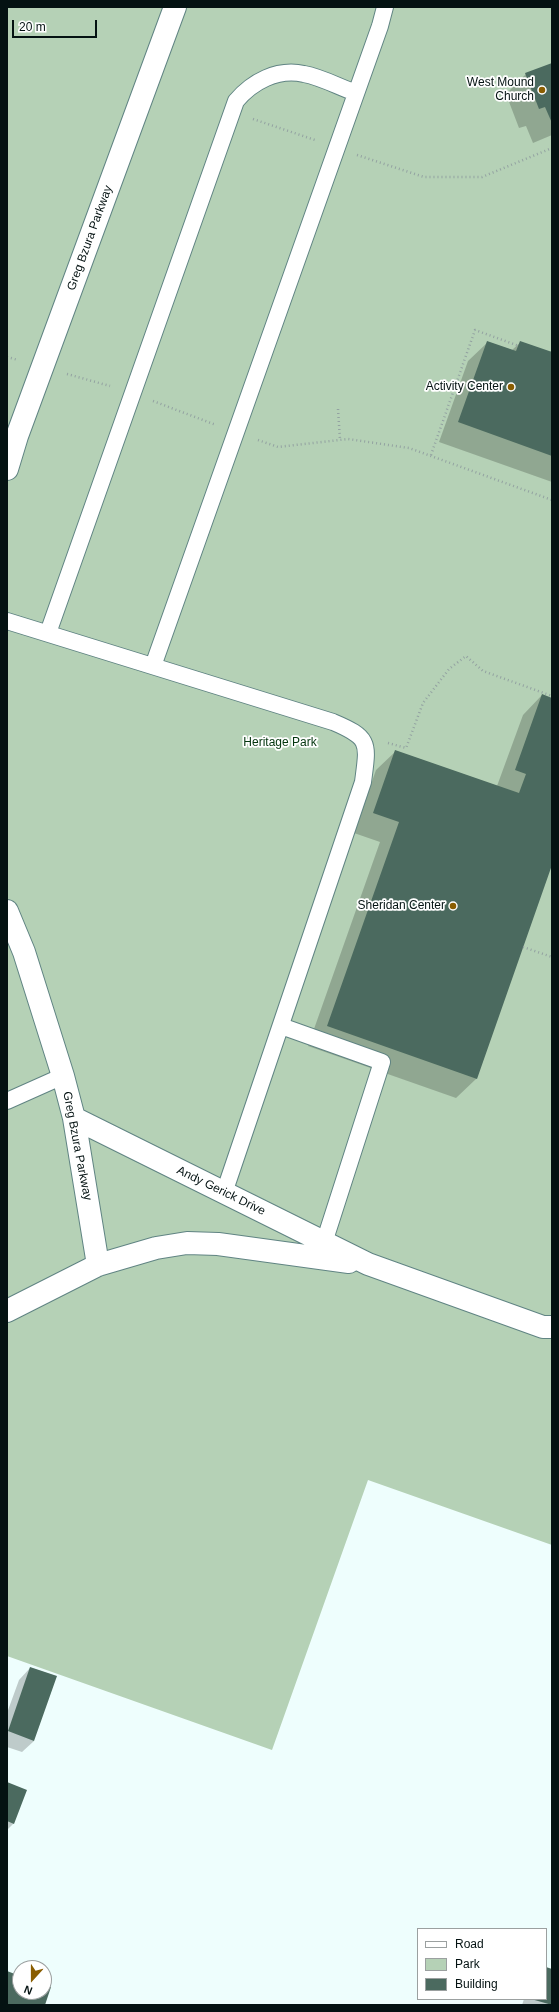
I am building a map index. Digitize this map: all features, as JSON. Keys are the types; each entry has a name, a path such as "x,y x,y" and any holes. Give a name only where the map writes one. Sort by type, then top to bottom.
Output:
{"street":[{"name":"Greg Bzura Parkway","path":"7,469 42,368 175,7"},
{"name":"Greg Bzura Parkway","path":"7,910 24,952 63,1076 74,1118 98,1265"},
{"name":"Andy Gerick Drive","path":"74,1118 224,1193 322,1250 368,1264 549,1329"},
{"name":"Andy Gerick Drive","path":"98,1265 156,1248 187,1243 322,1250"},
{"path":"7,1311 98,1265"}],"lane":[{"path":"153,666 380,26 385,7"},
{"path":"48,633 236,101 247,88 263,78 282,74 303,74 356,93"},
{"path":"7,621 333,722 354,731 364,740 366,754 363,782 224,1193"},
{"path":"281,1026 382,1062 322,1250"},
{"path":"7,1101 63,1076"}],"path":[{"path":"232,111 424,177 482,176 552,148"},
{"path":"431,455 475,330 518,346"},
{"path":"7,357 133,393 236,433 278,447 348,439 409,448 552,500"},
{"path":"338,409 340,440"},
{"path":"364,740 388,743 406,748 423,703 449,669 466,656 483,671 552,696"},
{"path":"523,947 552,957"}],"green space":[{"name":"Heritage Park","path":"7,7 552,7 552,1545 368,1480 272,1750 7,1656"}],"building":[{"name":"West Mound Church","path":"552,63 552,123 545,107 539,109 525,73"},
{"name":"Activity Center","path":"487,341 516,351 520,341 552,352 552,456 458,422"},
{"name":"Sheridan Center","path":"542,694 552,698 552,865 477,1079 327,1026 399,822 373,813 395,750 519,793 526,774 515,770"},
{"path":"30,1667 57,1676 34,1741 8,1731"},
{"path":"7,1782 27,1790 14,1824 7,1821"},
{"path":"547,1967 552,1969 552,2005 534,2000 547,2000"},
{"path":"7,1971 12,1973 12,2000 47,2000 45,2005 7,2005"}],"place":[{"name":"West Mound Church","path":"542,90"},
{"name":"Activity Center","path":"511,387"},
{"name":"Sheridan Center","path":"453,906"}]}
